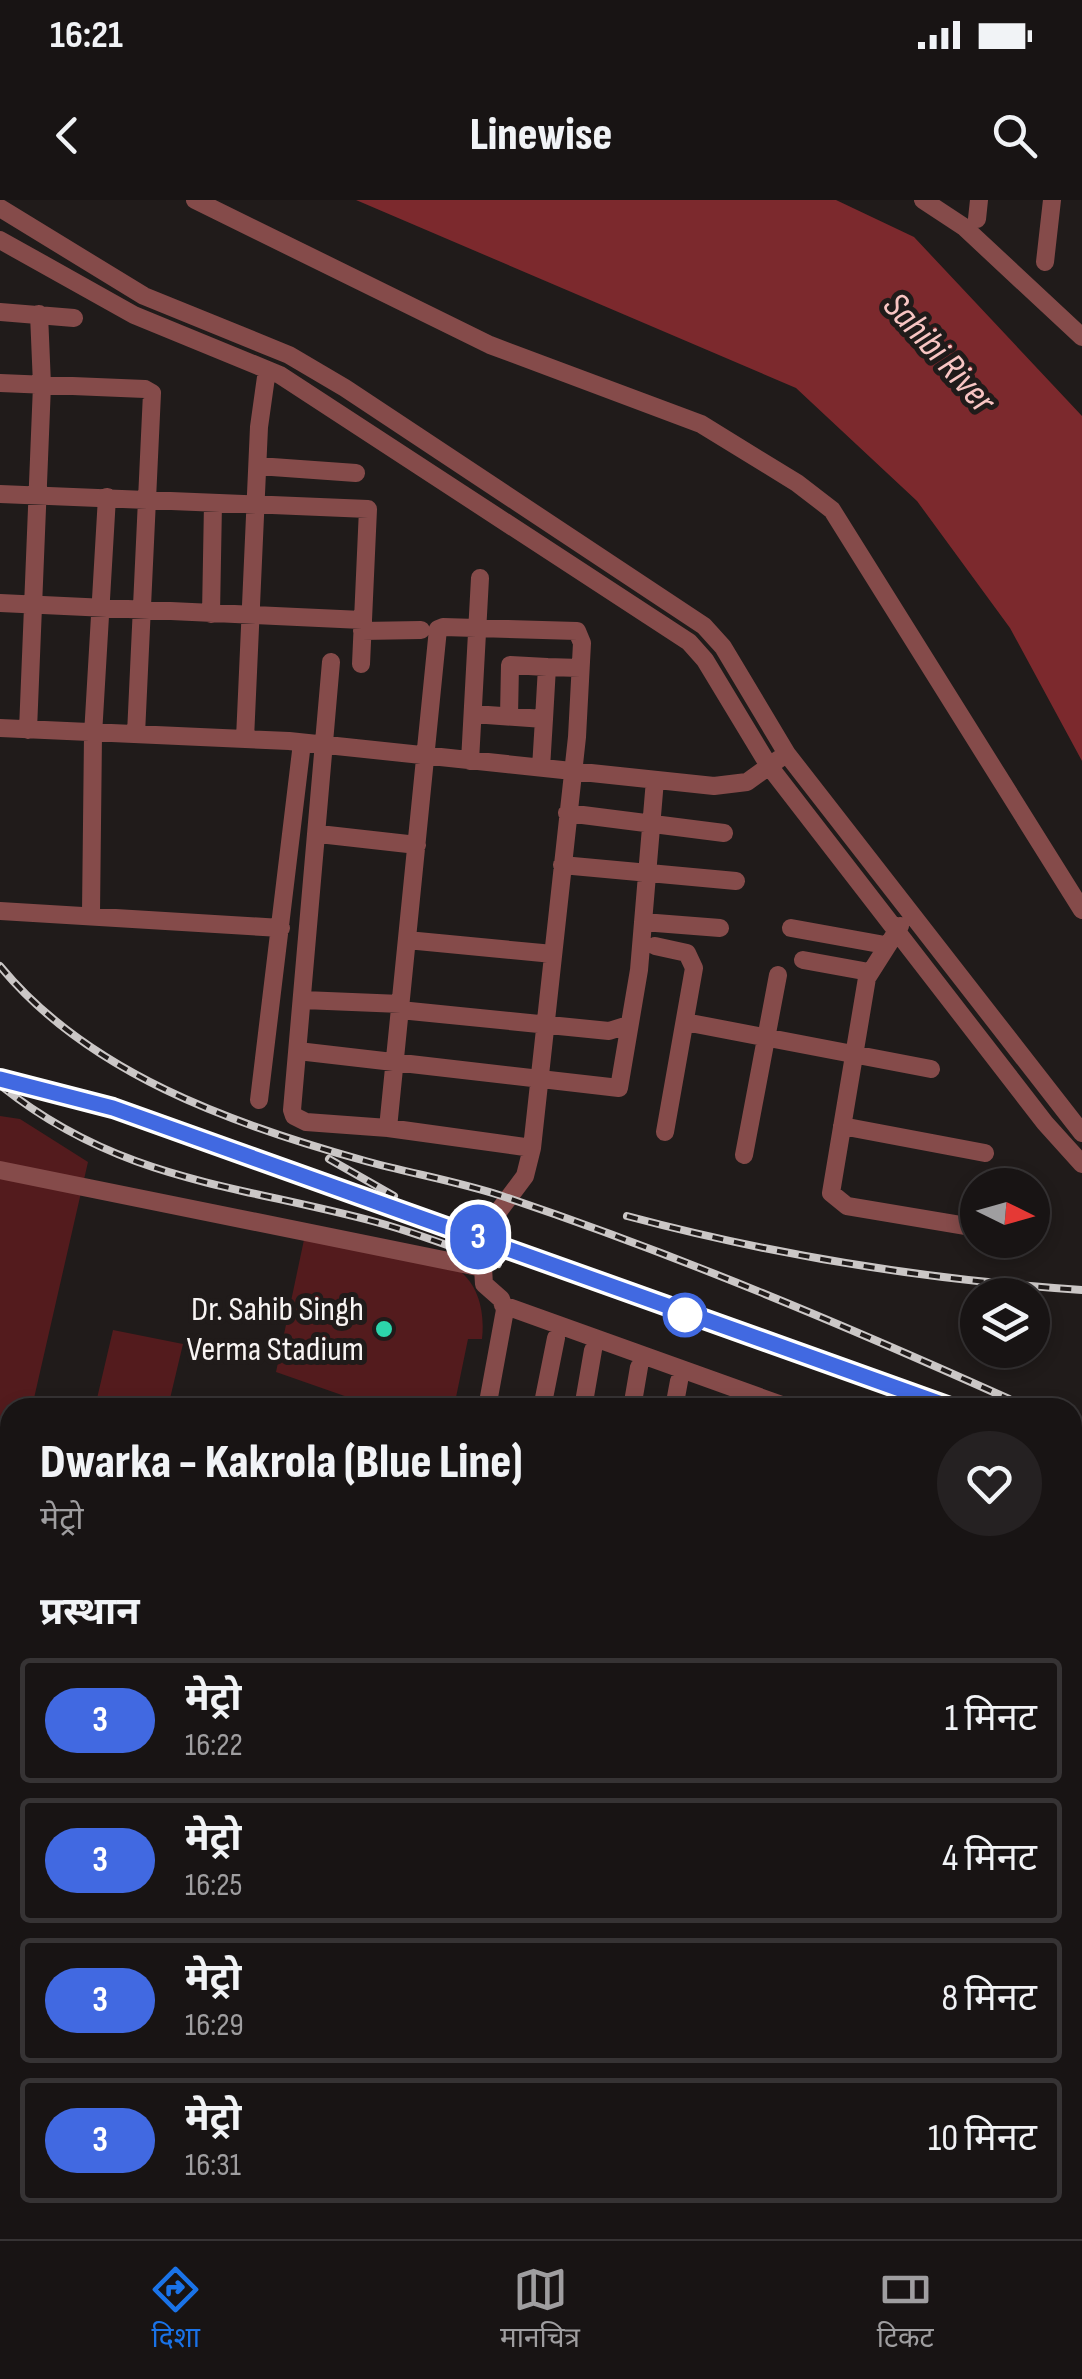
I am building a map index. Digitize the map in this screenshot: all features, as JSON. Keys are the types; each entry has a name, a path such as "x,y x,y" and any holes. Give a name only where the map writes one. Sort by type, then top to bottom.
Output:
{"street":[{"path":"195,200 490,345 701,424 797,483 832,510 1082,910"},
{"path":"923,200 964,227 1082,337"},
{"path":"1045,262 1052,200"},
{"path":"0,208 144,296 289,355 680,607 723,648 787,754 1082,1133"},
{"path":"0,240 134,315 268,370 334,406 667,624 705,660 769,766 890,939 1082,1164"},
{"path":"0,312 74,318"},
{"path":"28,730 42,385 40,314"},
{"path":"245,739 258,466 268,370"},
{"path":"0,383 150,390 136,734"},
{"path":"258,466 356,473"},
{"path":"0,494 368,510 361,664"},
{"path":"90,914 93,734 107,497"},
{"path":"211,614 212,503"},
{"path":"470,761 480,578"},
{"path":"0,603 142,613 252,615 421,630"},
{"path":"388,1128 438,630 478,627 577,631 582,643 571,772 532,1148 525,1176 494,1216 482,1268 484,1284 503,1305 762,1398"},
{"path":"510,628 510,716"},
{"path":"331,662 294,1116 532,1148"},
{"path":"510,665 580,668"},
{"path":"541,768 547,667"},
{"path":"473,714 544,718"},
{"path":"0,728 302,743 731,786 747,782 787,754"},
{"path":"259,1100 302,743"},
{"path":"298,1052 540,1079 570,1086 619,1088 643,922 655,780"},
{"path":"567,813 724,833"},
{"path":"319,834 417,845"},
{"path":"562,865 736,881"},
{"path":"0,911 281,928"},
{"path":"912,914 869,972 842,1126 834,1199 846,1206 960,1225"},
{"path":"643,922 720,928"},
{"path":"791,928 890,939"},
{"path":"407,940 552,954"},
{"path":"655,946 676,949 692,960 666,1132"},
{"path":"803,960 869,972"},
{"path":"744,1155 778,975"},
{"path":"303,1000 609,1031 628,1025"},
{"path":"685,1022 932,1069"},
{"path":"842,1126 984,1153"},
{"path":"0,1170 482,1268"},
{"path":"489,1398 503,1305"},
{"path":"544,1398 556,1338"},
{"path":"584,1398 593,1350"},
{"path":"634,1398 639,1366"},
{"path":"675,1398 678,1381"}],"shaded area":[{"path":"0,1116 20,1119 88,1162 34,1398 0,1398"},
{"name":"Dr. Sahib Singh Verma Stadium","path":"305,1235 456,1268 479,1299 482,1339 468,1339 456,1398 350,1398 276,1372"},
{"path":"113,1330 183,1344 170,1398 97,1398"}],"water":[{"name":"Sahibi River","path":"356,200 836,200 914,237 1082,416 1082,761 1010,628 917,501 796,388"}],"railway":[{"path":"0,966 35,1004 75,1036 165,1090 313,1146 485,1191 567,1218 758,1291 1007,1398"},
{"path":"0,1079 77,1096 925,1398"},
{"path":"0,1085 89,1142 134,1161 391,1226 498,1264"},
{"path":"329,1159 394,1196"},
{"path":"627,1216 853,1264 967,1280 1082,1290"}],"metro line":[{"name":"3","path":"0,1079 113,1108 924,1398"}],"place":[{"name":"Dr. Sahib Singh Verma Stadium","path":"384,1329"}]}
